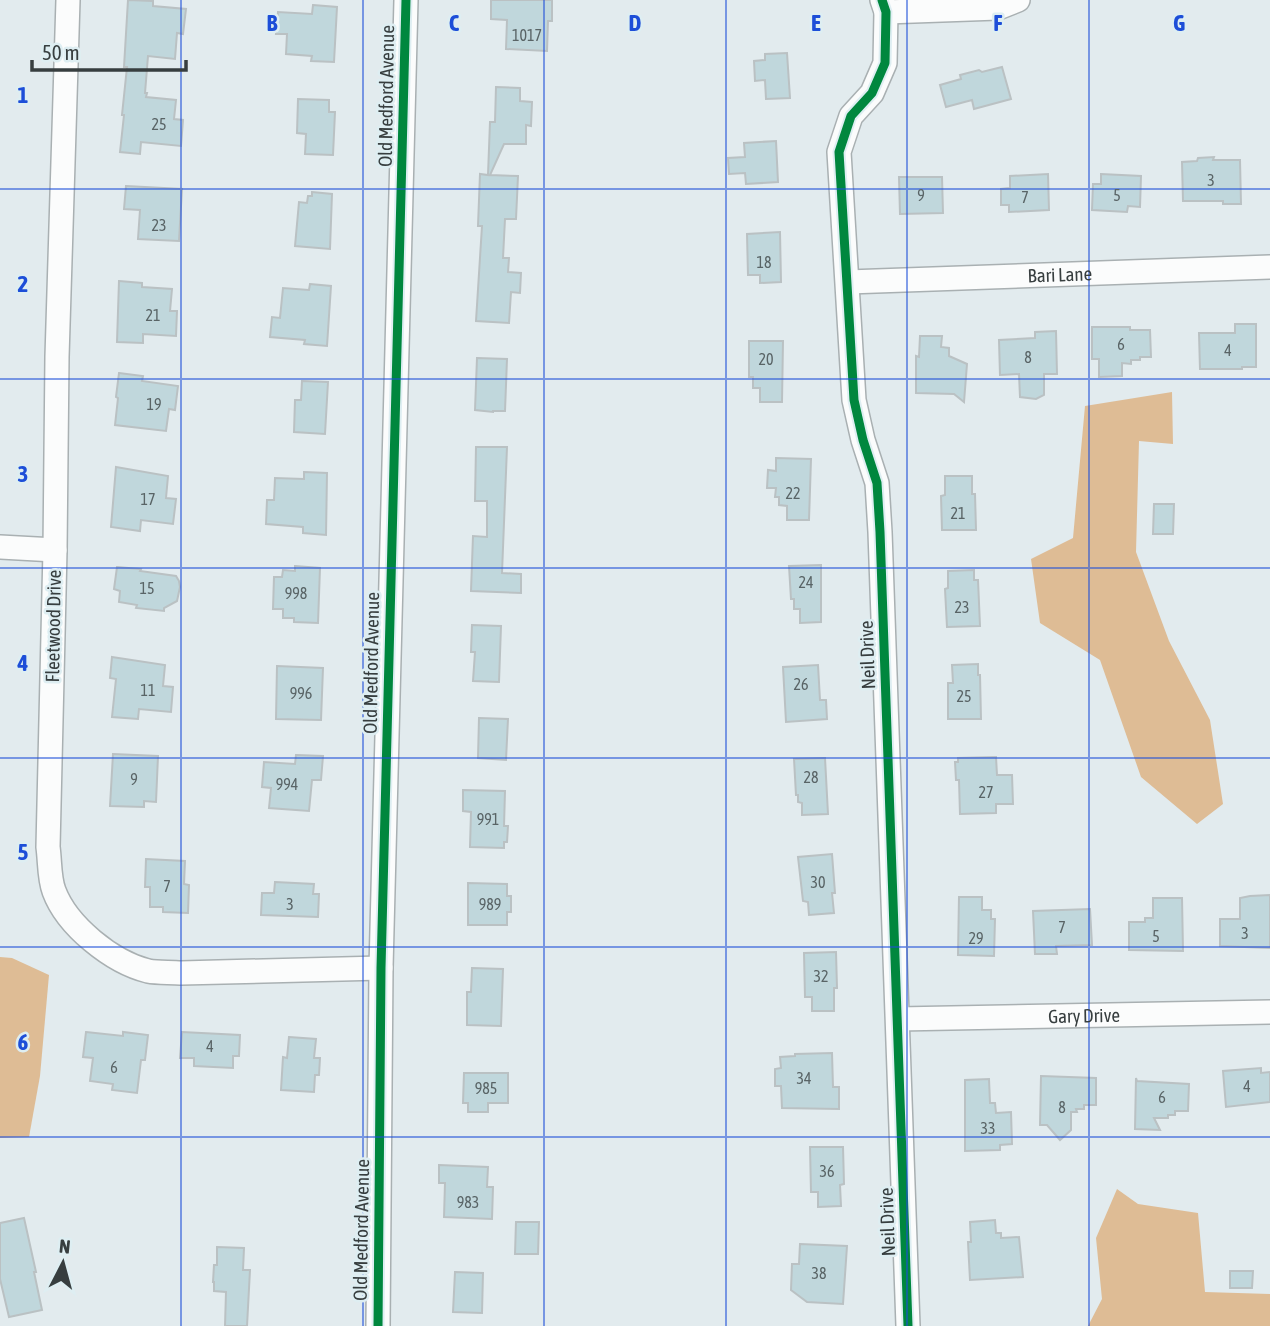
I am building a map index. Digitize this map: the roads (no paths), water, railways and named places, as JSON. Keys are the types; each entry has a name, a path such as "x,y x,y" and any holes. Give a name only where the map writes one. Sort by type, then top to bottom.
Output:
{"street":[{"name":"Fleetwood Drive","path":"68,0 57,357 48,847 54,890 69,916 92,940 116,958 149,971 181,973 381,968"},
{"name":"Old Medford Avenue","path":"378,1326 381,968 406,0"},
{"path":"884,6 998,8 1018,0"},
{"name":"Neil Drive","path":"884,6 885,63 872,93 851,116 839,152 854,400 877,483 908,1326"},
{"name":"Bari Lane","path":"848,282 1270,267"},
{"path":"0,547 55,550"},
{"name":"Gary Drive","path":"898,1019 1270,1012"}]}
